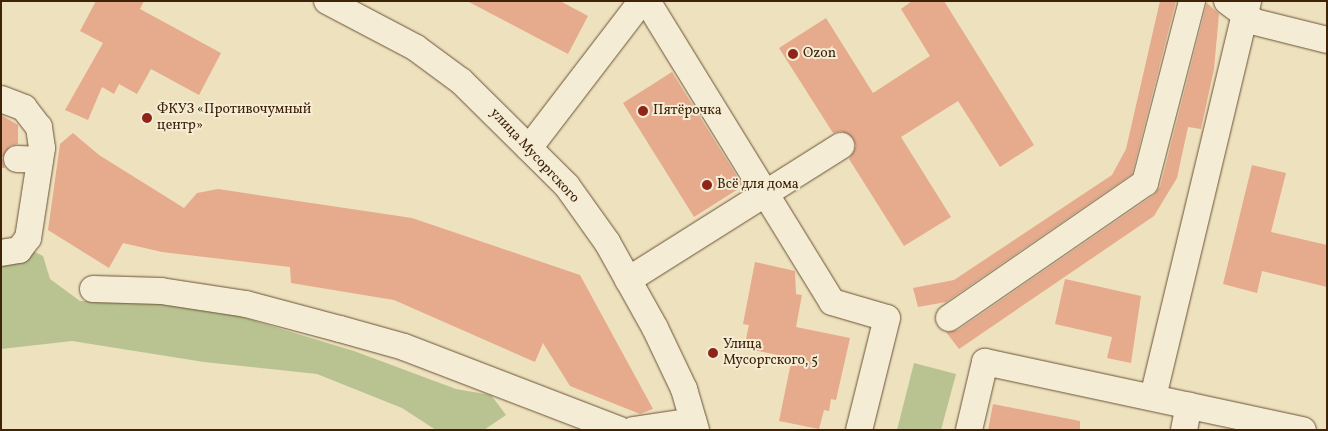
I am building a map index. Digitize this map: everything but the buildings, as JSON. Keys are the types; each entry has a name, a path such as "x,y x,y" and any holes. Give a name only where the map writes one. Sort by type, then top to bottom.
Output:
{"street":[{"name":"улица Мусоргского","path":"327,1 416,48 461,81 567,186 628,280 680,380 695,425"},
{"path":"529,148 642,1"},
{"path":"647,1 767,193 832,302 887,318 859,430"},
{"path":"949,318 1145,183 1192,1"},
{"path":"1240,6 1255,22 1327,40"},
{"path":"1153,397 1240,6"},
{"path":"1,99 24,108 39,127 29,159 28,238 19,250 1,253"},
{"path":"628,280 841,146"},
{"path":"93,289 161,291 227,301 340,329 404,347 620,430"},
{"path":"969,430 985,362 1153,397 1186,417 1303,430"},
{"path":"632,430 695,425"}],"green space":[{"path":"33,251 43,256 50,279 80,301 175,302 212,308 354,351 456,389 491,395 506,415 484,430 436,430 402,408 317,374 204,362 72,341 1,349 1,259"},
{"path":"914,363 956,374 941,430 897,430"}],"place":[{"name":"Ozon","path":"793,54"},
{"name":"Пятёрочка","path":"643,111"},
{"name":"ФКУЗ «Противочумный центр»","path":"147,118"},
{"name":"Всё для дома","path":"707,185"},
{"name":"Улица Мусоргского, 5","path":"713,353"}]}
